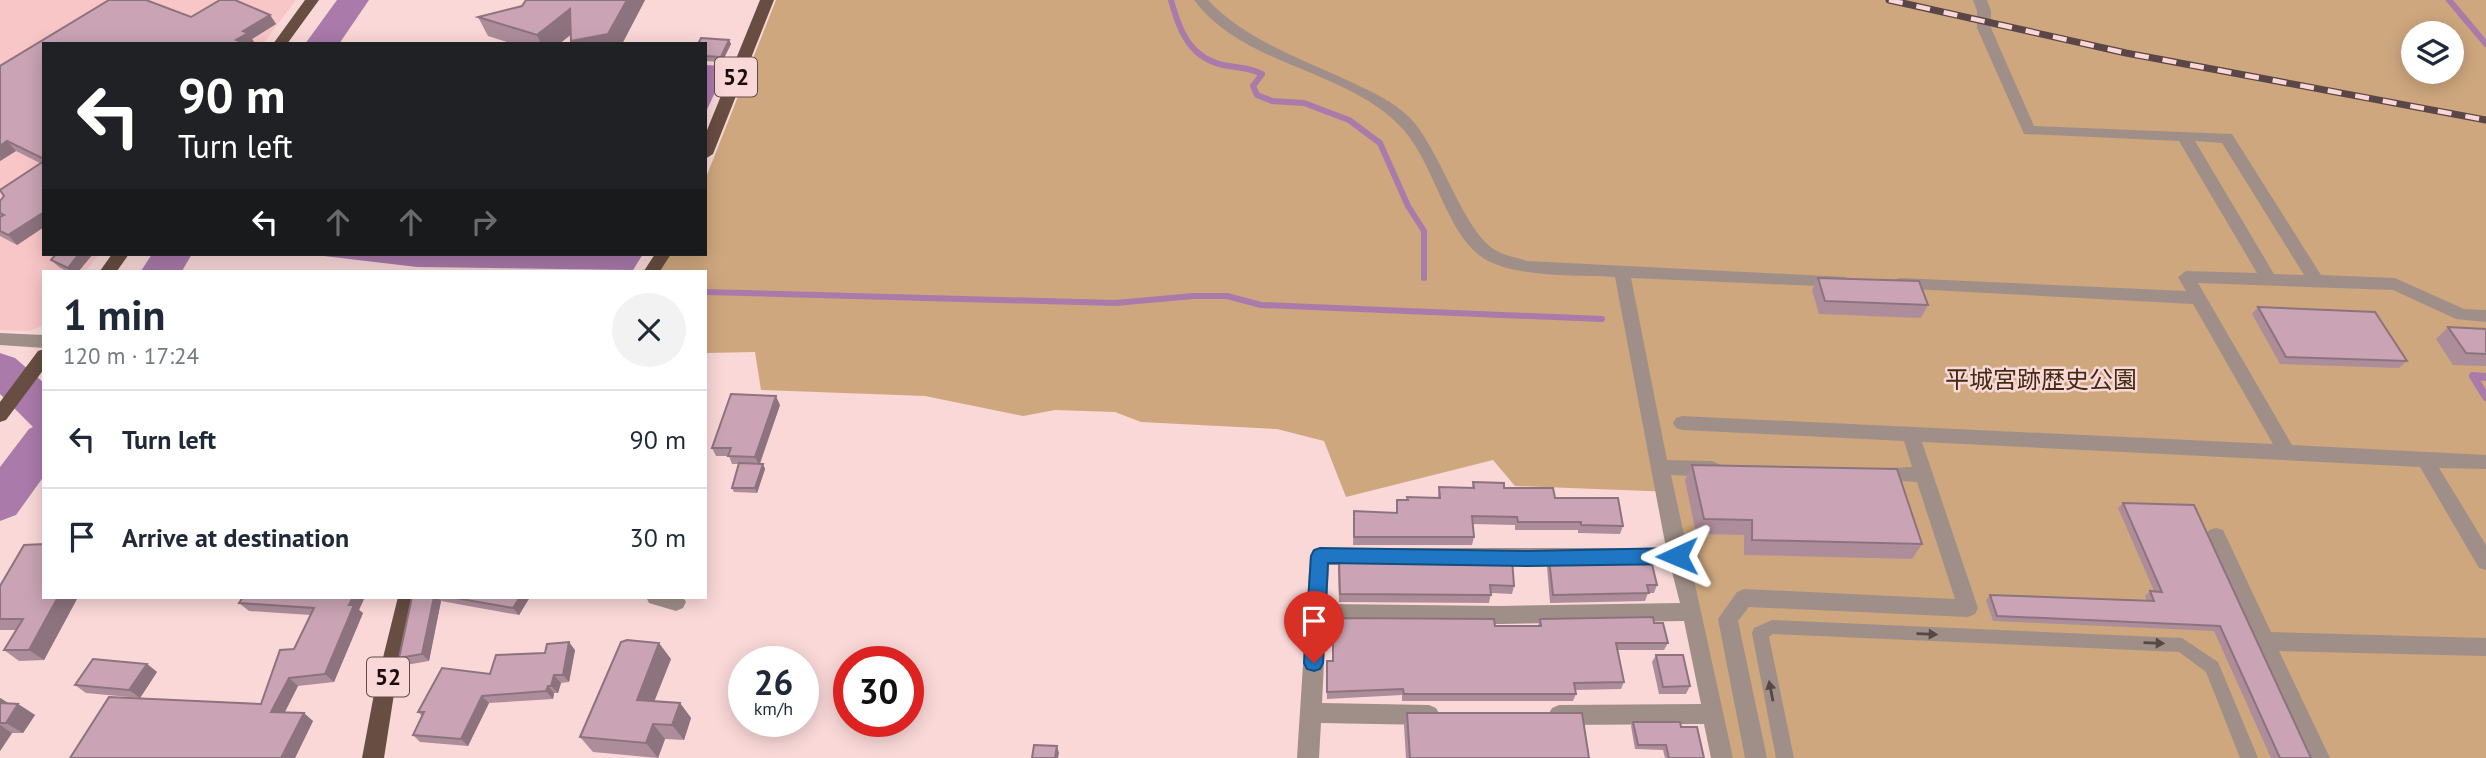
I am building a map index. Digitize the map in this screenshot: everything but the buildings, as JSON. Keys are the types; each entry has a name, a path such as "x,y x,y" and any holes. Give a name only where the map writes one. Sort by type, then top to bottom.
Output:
{"main road":[{"path":"281,42 312,0"},
{"name":"52","path":"707,148 767,0"},
{"path":"109,270 119,256"},
{"path":"3,411 42,359"},
{"name":"52","path":"373,758 384,694 408,599"}],"street":[{"path":"1200,0 1218,19 1240,34 1379,101 1404,121 1421,142 1471,238 1490,255 1527,267 1853,282"},
{"path":"1980,0 1984,11 1984,28 2029,131 2227,138 2316,281"},
{"path":"2185,136 2269,279"},
{"path":"1622,273 1664,494 1722,758"},
{"path":"2287,452 2186,277 2395,284 2462,315 2486,316"},
{"path":"1881,283 2198,298"},
{"path":"0,339 42,342"},
{"path":"1682,423 2486,462"},
{"path":"1756,758 1728,619 1745,598 1968,608 1910,433"},
{"path":"2426,460 2486,562"},
{"path":"1659,467 1729,469"},
{"path":"1854,473 1924,475"},
{"path":"2216,536 2319,758"},
{"path":"1308,758 1320,556 1677,556"},
{"path":"1317,613 1501,615 1692,612"},
{"path":"2263,641 2486,648"},
{"path":"1311,713 1450,715"},
{"path":"1534,715 1713,714"}],"lane":[{"path":"1784,758 1760,633 1772,627 2182,645 2211,667 2249,758"}],"shaded area":[{"path":"0,0 296,0 264,42 42,42 42,256 97,256 87,270 42,270 42,326 30,331 0,330"},
{"path":"707,65 727,66 707,110"},
{"path":"324,256 642,256 633,270 417,267"}],"green space":[{"name":"平城宮跡歴史公園","path":"776,0 2486,0 2486,758 1728,758 1674,492 1515,486 1493,460 1346,497 1324,441 1277,429 1141,422 1115,412 1055,410 1023,416 925,396 761,390 755,352 707,353 707,270 660,270 669,256 707,256 707,175"}],"waterway":[{"path":"323,42 353,0"},
{"path":"1171,0 1184,35 1197,52 1216,63 1262,74 1253,86 1257,95 1272,101 1304,103 1349,120 1380,143 1408,206 1424,231 1424,278"},
{"path":"2449,0 2486,44"},
{"path":"162,270 172,256"},
{"path":"707,292 1116,303 1193,296 1227,296 1261,305 1602,319"},
{"path":"0,369 33,398 42,411"},
{"path":"2486,377 2473,376 2486,397"},
{"path":"0,502 42,444"}],"railway":[{"path":"1889,0 2126,53 2486,120"}],"route":[{"path":"1314,663 1320,556 1677,556"}]}
